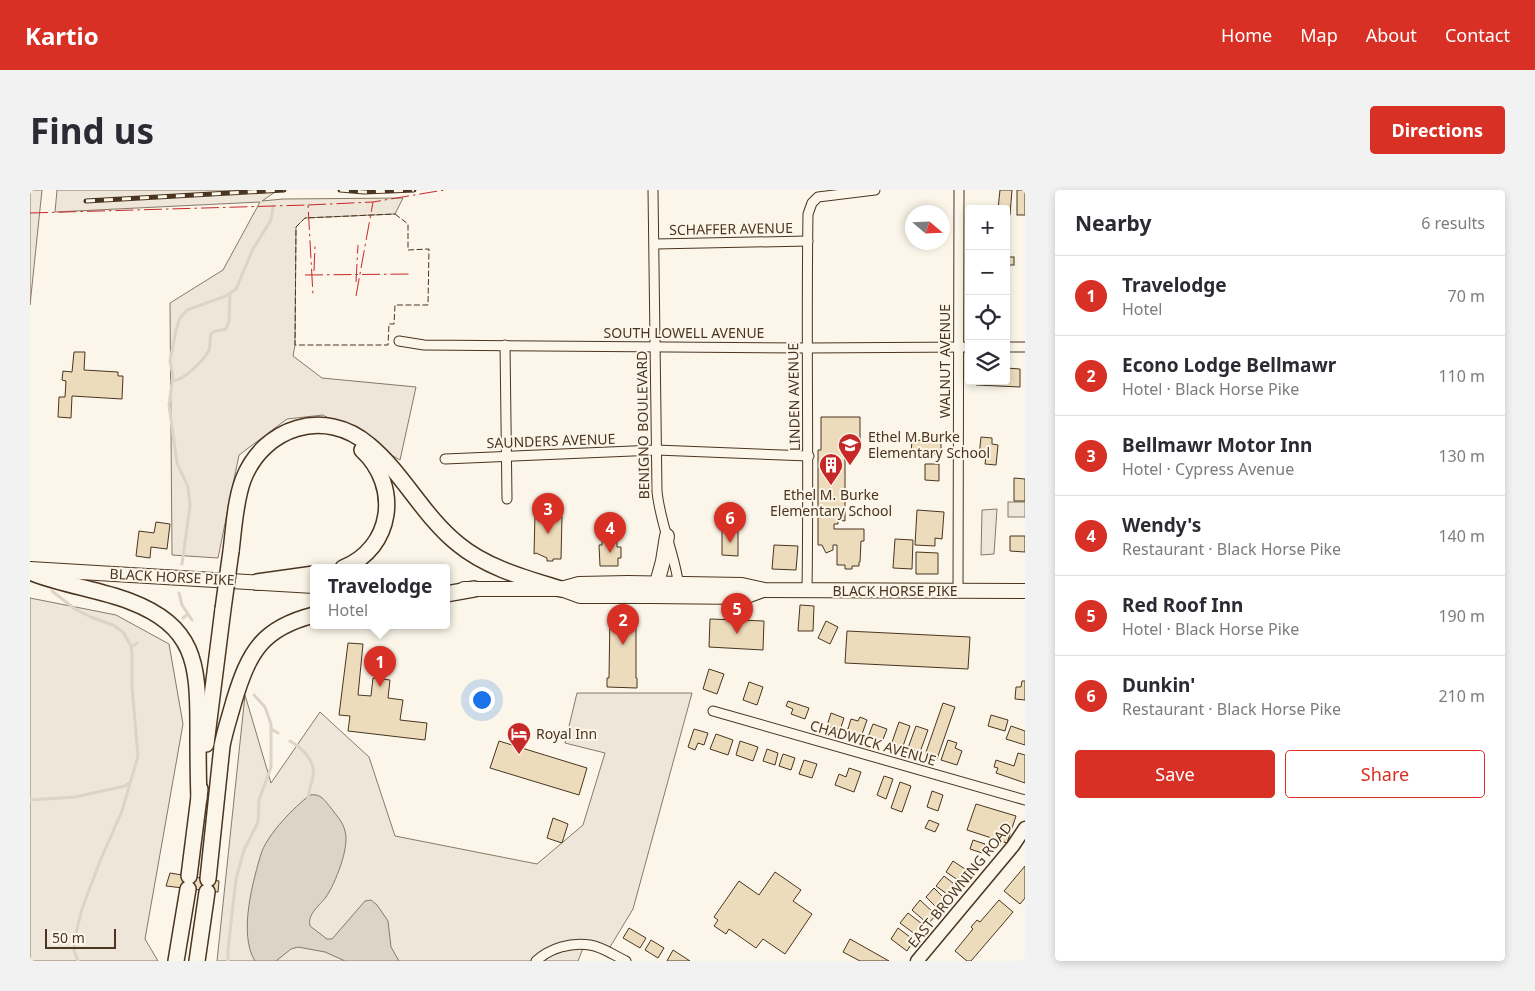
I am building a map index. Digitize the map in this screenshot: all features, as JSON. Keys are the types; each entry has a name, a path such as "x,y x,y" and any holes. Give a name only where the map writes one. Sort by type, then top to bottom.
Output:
{"highway":[{"path":"176,961 235,552 240,488 246,472 259,452 272,440 288,431 314,426 331,426 352,433 371,446 390,466 433,520 459,545 479,558 509,572 561,589"},
{"path":"235,552 248,491 262,463 277,448 293,439 312,435 329,435 346,440 371,459 382,477 387,498 385,520 377,539 363,556 353,564"},
{"path":"30,571 50,580 140,605 163,618 181,636 193,661 197,683 199,799"},
{"path":"257,582 310,575"},
{"path":"450,593 474,589"},
{"path":"215,812 211,759 227,609"},
{"path":"197,961 208,885 219,766 224,733 239,684 248,662 258,646 273,632 292,621 310,616"}],"main road":[{"path":"657,584 663,561 666,536"},
{"name":"BLACK HORSE PIKE","path":"30,571 310,586"},
{"name":"BLACK HORSE PIKE","path":"450,588 561,589 579,584 657,584 679,590"},
{"name":"BLACK HORSE PIKE","path":"561,589 580,596 742,585 764,590 1025,591"},
{"name":"EAST BROWNING ROAD","path":"917,961 1013,846 1025,828"}],"street":[{"name":"BENIGNO BOULEVARD","path":"653,190 658,504 666,536 674,556 679,590"},
{"name":"LINDEN AVENUE","path":"807,590 809,456 807,348 808,214 812,203 818,197 875,190"},
{"name":"WALNUT AVENUE","path":"958,591 959,190"},
{"name":"SCHAFFER AVENUE","path":"655,244 808,241"},
{"name":"SOUTH LOWELL AVENUE","path":"399,341 424,345 807,348 965,347"},
{"path":"505,345 507,499"},
{"path":"1010,347 1025,347"},
{"name":"SAUNDERS AVENUE","path":"445,459 656,450 809,456"},
{"name":"CHADWICK AVENUE","path":"713,711 1025,800"},
{"path":"536,961 556,948 570,945 590,945 626,961"}],"shaded area":[{"path":"30,190 42,190 30,305"},
{"path":"57,190 278,190 262,201 283,199 403,198 395,214 305,218 296,227 295,345 293,356 322,378 416,387 400,460 323,415 287,419 239,455 218,558 172,555 170,303 223,270 260,202 55,212"},
{"path":"1008,502 1025,502 1025,517 1008,517"},
{"path":"997,509 994,554 981,555 982,510"},
{"path":"30,598 116,615 169,644 183,724 145,939 158,961 30,961"},
{"path":"577,693 692,693 633,909 607,952 585,943 578,961 217,961 245,695 271,783 320,712 369,757 395,836 537,864 583,825 605,753 565,743"},
{"path":"310,795 320,796 327,803 343,825 346,838 344,855 337,875 326,897 312,914 310,926 327,939 332,939 365,901 371,900 377,905 388,921 391,947 399,961 345,961 325,952 298,947 291,949 276,961 255,961 250,950 247,922 251,891 262,851 270,836 296,807"}],"building":[{"path":"1000,190 1012,190 1010,215 1010,205 998,205"},
{"path":"1017,190 1025,190 1025,215 1017,215"},
{"path":"1010,257 1014,257 1014,265 1010,265"},
{"path":"74,352 85,352 84,370 118,372 118,376 123,376 122,399 72,396 71,418 58,417 59,397 65,397 66,381 62,380 63,371 72,372"},
{"path":"1010,368 1020,369 1020,387 976,385 1010,385"},
{"name":"Ethel M. Burke Elementary School","path":"821,417 860,417 860,447 847,447 847,452 845,452 845,521 838,520 838,524 834,524 834,529 864,529 864,541 861,541 859,566 852,566 852,569 845,569 845,565 837,565 837,545 833,545 833,550 826,553 822,545 818,545 818,450 821,450"},
{"path":"981,437 992,438 992,444 998,445 996,465 985,464 986,457 979,456"},
{"path":"912,440 941,441 941,454 911,453"},
{"path":"925,464 939,464 939,481 925,480"},
{"path":"1014,478 1025,479 1025,501 1014,501"},
{"path":"917,510 944,512 942,539 935,538 935,546 915,545"},
{"path":"535,515 562,516 561,559 547,561 547,558 536,553 534,554"},
{"path":"156,522 170,524 167,549 151,547 150,558 136,556 139,531 154,533"},
{"path":"722,529 738,529 738,556 722,555"},
{"path":"1010,536 1025,536 1025,552 1010,551"},
{"path":"602,537 617,537 617,547 621,547 621,558 618,558 618,566 600,566 599,545 602,545"},
{"path":"895,539 913,540 912,569 893,568"},
{"path":"774,545 798,546 796,570 772,569"},
{"path":"916,552 938,553 938,574 916,574"},
{"path":"800,605 814,606 813,631 798,631"},
{"path":"610,613 636,613 637,688 607,687 607,678 609,678"},
{"path":"710,619 764,621 763,650 709,647"},
{"path":"826,621 838,627 830,644 818,638"},
{"path":"847,631 970,637 968,669 845,663"},
{"path":"348,643 363,644 358,695 371,696 373,678 390,680 388,698 403,700 400,720 427,723 425,740 348,731 350,716 339,715"},
{"path":"709,669 724,674 717,694 703,689"},
{"path":"1022,681 1025,681 1025,700 1015,699 1016,687 1021,687"},
{"path":"749,682 763,687 757,705 743,700"},
{"path":"788,701 809,708 805,719 791,714 793,709 786,706"},
{"path":"943,703 955,707 937,759 925,755"},
{"path":"831,713 844,718 840,730 827,726"},
{"path":"991,715 1008,720 1005,731 988,726"},
{"path":"860,717 867,720 861,737 847,732 851,719 858,721"},
{"path":"899,722 910,726 902,749 891,745"},
{"path":"873,724 887,729 882,742 868,737"},
{"path":"916,726 928,730 920,752 908,748"},
{"path":"1011,726 1025,731 1025,745 1006,739"},
{"path":"694,729 708,733 704,745 698,743 695,750 688,747"},
{"path":"716,734 733,740 728,755 710,749"},
{"path":"948,740 957,743 955,748 962,751 957,765 941,760"},
{"name":"Royal Inn","path":"499,741 587,768 579,795 490,768"},
{"path":"740,741 758,747 753,761 736,755"},
{"path":"767,749 778,753 775,765 763,761"},
{"path":"1018,753 1025,755 1025,783 996,773 998,768 994,767 996,760 1014,766"},
{"path":"783,754 795,758 791,770 779,766"},
{"path":"804,760 817,764 812,778 799,774"},
{"path":"849,768 861,772 854,792 835,785 839,774 846,777"},
{"path":"884,776 893,779 886,799 877,795"},
{"path":"900,782 911,786 902,812 891,808"},
{"path":"932,791 943,795 938,811 927,807"},
{"path":"976,804 1016,816 1007,843 967,830"},
{"path":"553,818 568,824 562,843 547,838"},
{"path":"929,820 939,824 935,832 925,828"},
{"path":"973,840 985,844 982,853 970,849"},
{"path":"953,861 971,873 964,884 946,872"},
{"path":"1025,866 1025,898 1020,904 1004,891"},
{"path":"775,872 801,890 793,901 812,914 785,954 763,939 756,948 729,929 726,934 714,926 718,920 714,917 739,881 759,895"},
{"path":"170,873 219,881 218,892 166,886"},
{"path":"944,876 958,887 951,897 936,886"},
{"path":"934,888 948,902 940,911 926,897"},
{"path":"920,900 936,915 928,924 912,910"},
{"path":"999,900 1013,912 971,961 967,961 955,951 973,929 971,927 977,920 980,922"},
{"path":"908,913 926,927 919,937 900,923"},
{"path":"629,928 646,938 640,948 623,938"},
{"path":"898,928 914,940 907,951 891,939"},
{"path":"850,939 889,961 860,961 843,952"},
{"path":"651,940 664,948 658,958 645,950"},
{"path":"673,950 690,961 667,961"}],"waterway":[{"path":"182,564 190,506 188,487 177,463 169,405 173,376 170,361 176,330 180,318 187,310 226,296 236,289 253,249 271,220 273,206"},
{"path":"172,381 188,374 203,359 209,350 212,332 226,329 229,321 230,295"},
{"path":"52,591 75,609 113,625 123,632 131,646 132,653 132,687 138,756 122,811 82,909 75,937 74,950 78,961"},
{"path":"179,593 182,605 192,620"},
{"path":"183,618 188,614"},
{"path":"131,647 137,643"},
{"path":"228,961 236,879 244,850 258,822 259,800 271,767 271,724 265,707 254,695"},
{"path":"271,729 278,733"},
{"path":"290,741 303,751 312,765 313,776 308,800"},
{"path":"30,800 75,797 125,786 129,783"}],"railway":[{"path":"86,201 284,190"},
{"path":"340,190 364,192 414,190"}],"fence":[{"path":"395,214 408,224 408,250 429,249 428,305 395,305 394,324 389,324 388,345 295,345 296,227 305,218 395,214"}],"power":[{"path":"356,296 373,202 444,190"},
{"path":"308,205 373,202"},
{"path":"30,213 308,205 313,295"},
{"path":"356,282 358,245"},
{"path":"314,271 315,246"},
{"path":"305,275 412,274"}],"place":[{"name":"Ethel M Burke Elementary School","path":"850,466"},
{"name":"Ethel M. Burke Elementary School","path":"831,486"},
{"name":"Bellmawr Motor Inn","path":"548,534"},
{"name":"Dunkin'","path":"730,543"},
{"name":"Wendy's","path":"610,553"},
{"name":"Red Roof Inn","path":"737,634"},
{"name":"Econo Lodge Bellmawr","path":"623,645"},
{"name":"Travelodge","path":"380,687"},
{"name":"Royal Inn","path":"519,755"}]}
